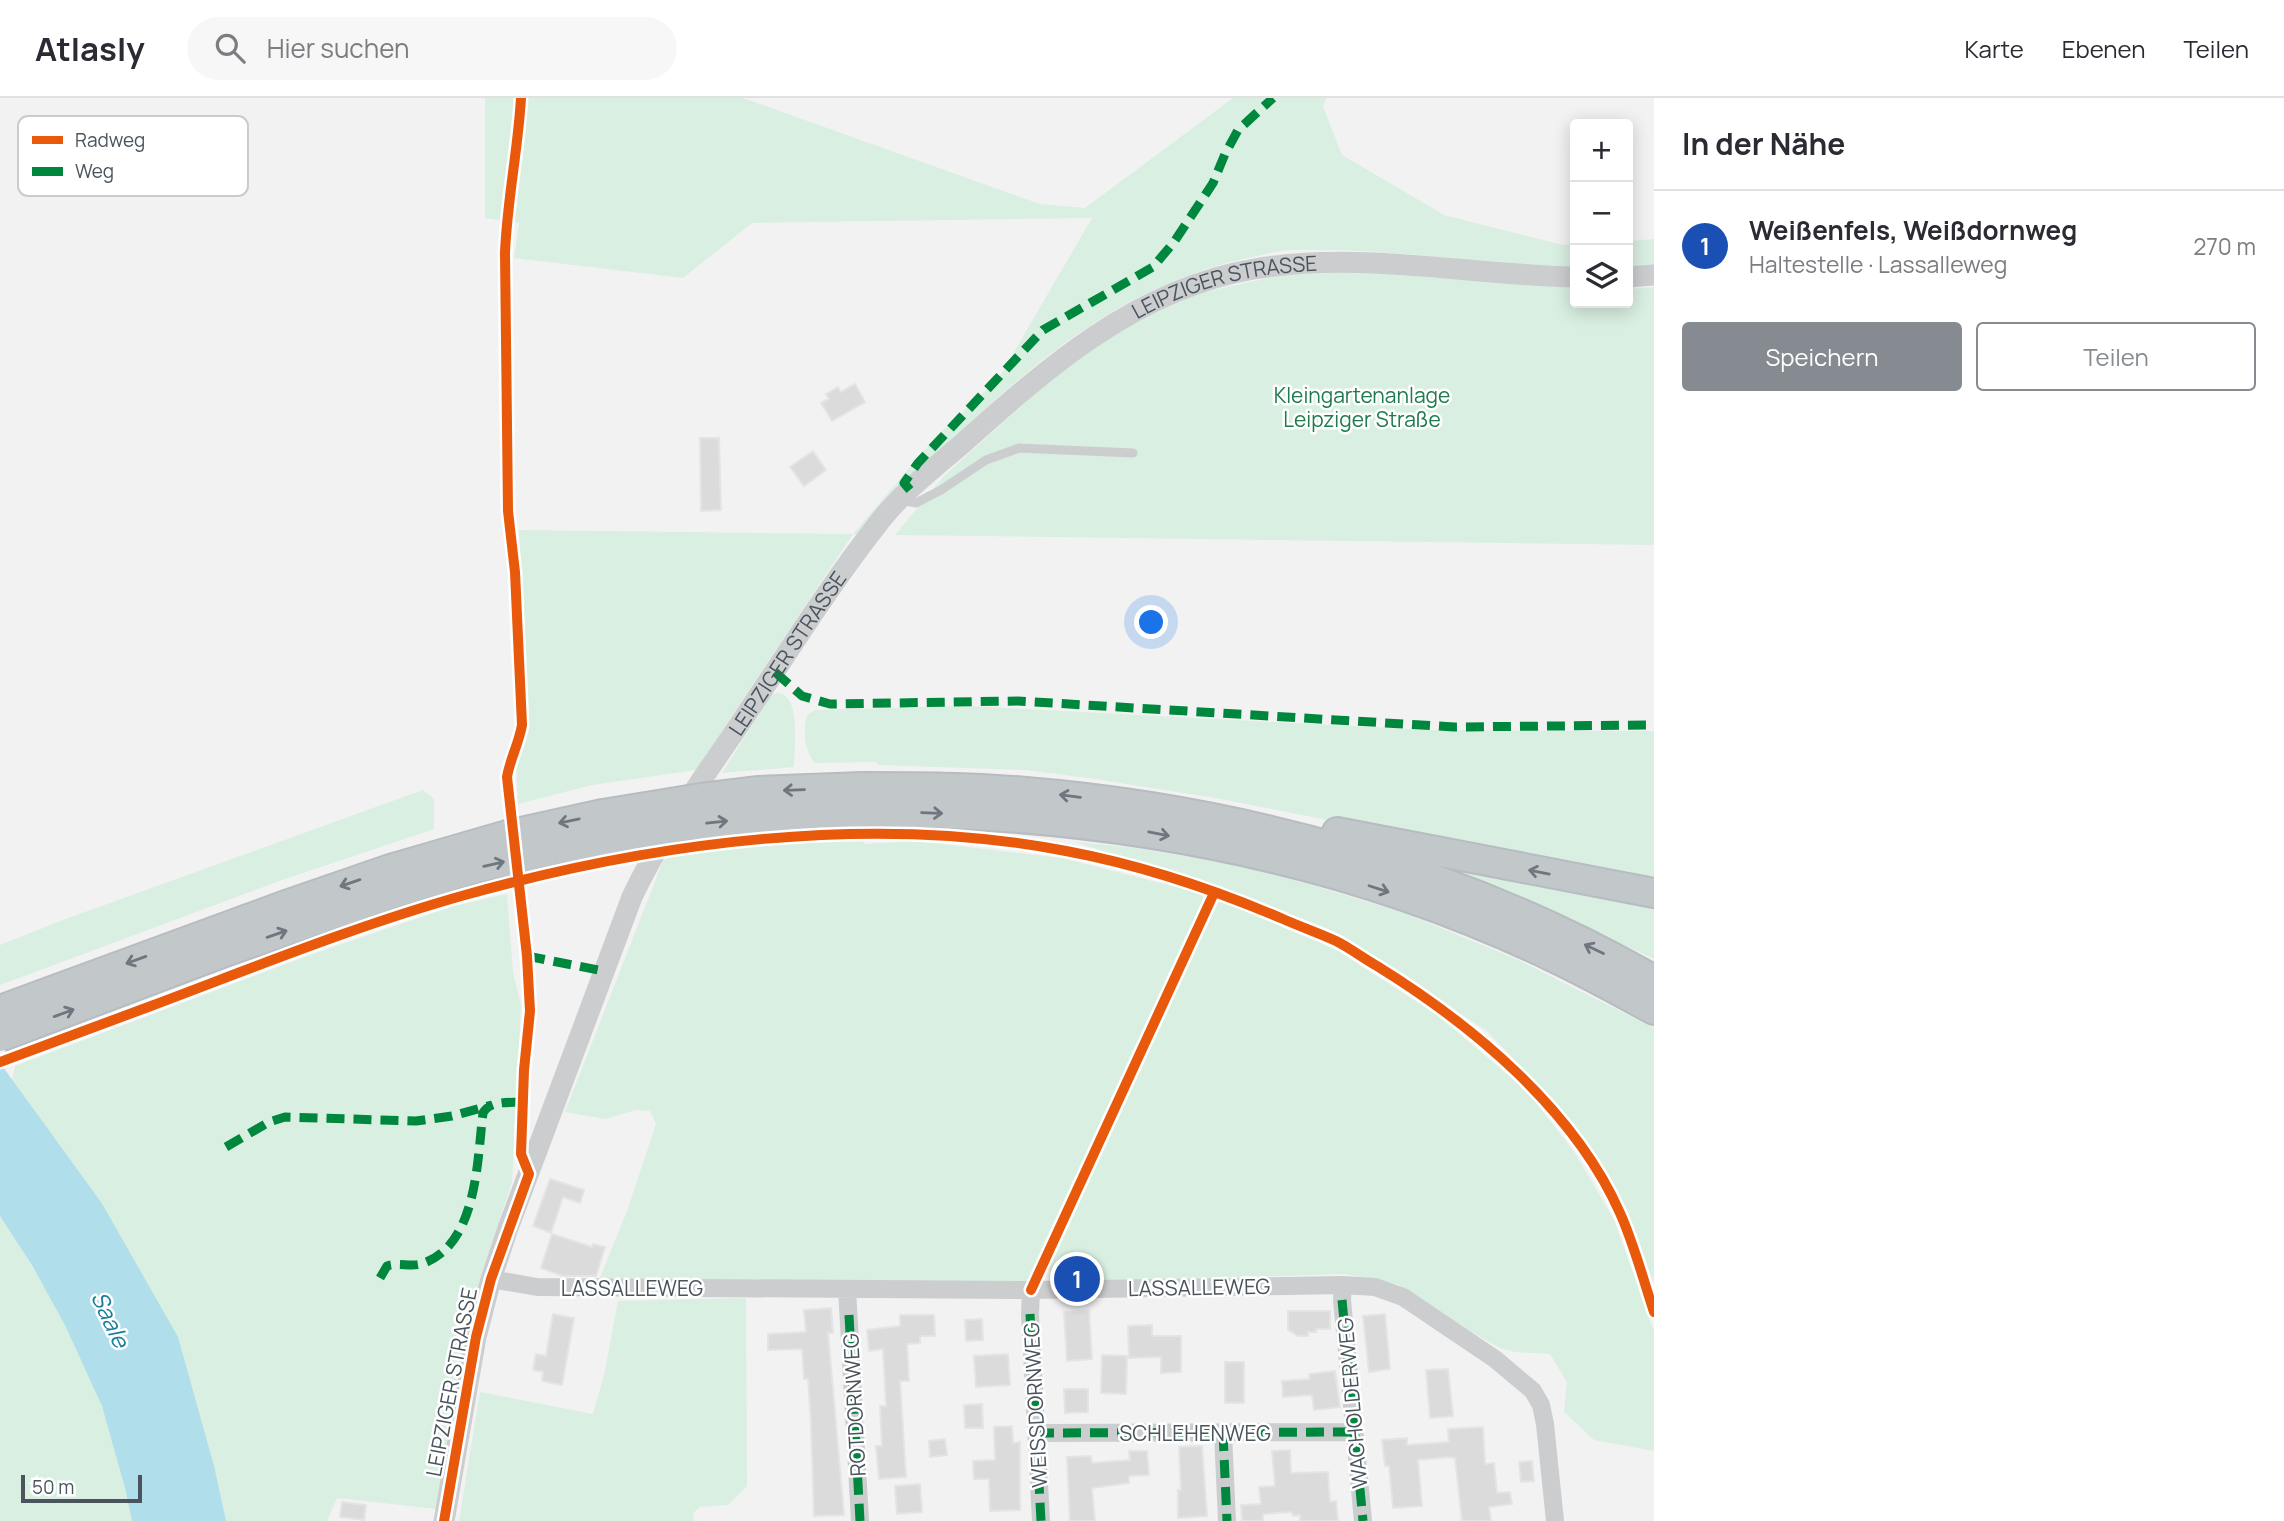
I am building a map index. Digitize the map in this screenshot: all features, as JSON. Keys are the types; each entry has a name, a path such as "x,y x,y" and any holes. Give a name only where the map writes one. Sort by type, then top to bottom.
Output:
{"highway":[{"path":"0,1037 222,953 391,894 476,868 559,849 684,826 759,818 930,787 1026,792 1124,803 1210,817 1325,846 1433,880 1532,919 1654,980"},
{"path":"0,1010 299,900 390,869 507,835 603,814 759,791 1097,825 1160,834 1285,861 1417,901 1481,926 1555,958 1654,1010"},
{"path":"1210,817 1242,812 1654,893"}],"street":[{"name":"LEIPZIGER STRASSE","path":"444,1521 476,1337 491,1279 622,920 643,873 695,791 876,525 1007,403 1074,348 1128,314 1183,289 1252,269 1325,262 1570,277"},
{"path":"1633,277 1654,275"},
{"name":"LASSALLEWEG","path":"491,1279 537,1287 1031,1290 1343,1285 1375,1287 1404,1297 1495,1359 1533,1391 1541,1405 1545,1424 1555,1521"},
{"name":"WACHOLDERWEG","path":"1343,1285 1342,1300 1363,1521"},
{"name":"ROTDORNWEG","path":"848,1289 860,1521"},
{"name":"WEISSDORNWEG","path":"1031,1290 1041,1521"},
{"name":"SCHLEHENWEG","path":"1036,1433 1354,1432"},
{"path":"1223,1433 1227,1521"}],"lane":[{"path":"901,500 916,503 986,460 1019,448 1133,453"}],"green space":[{"path":"485,98 743,98 1040,204 1085,208 1233,98 1326,98 1323,107 1342,155 1444,215 1563,245 1570,244 1570,270 1388,253 1291,250 1244,259 1186,276 1132,301 1081,332 1033,368 943,449 859,535 853,534 935,438 999,378 1092,218 752,223 683,278 514,258 519,223 485,218"},
{"path":"1654,239 1654,267 1633,268 1633,241"},
{"name":"Kleingartenanlage Leipziger Straße","path":"1360,272 1570,288 1570,308 1633,308 1633,289 1654,287 1654,545 895,535 945,475 1047,383 1099,343 1148,315 1200,293 1291,273"},
{"path":"519,530 853,534 696,770 592,785 518,804 516,761 527,728"},
{"path":"777,693 785,696 793,712 794,767 722,773 771,695"},
{"path":"968,706 1427,730 1654,731 1654,883 1215,798 1089,778 1024,770 878,765 876,762 815,763 807,747 807,715 815,710"},
{"path":"423,790 434,799 434,829 282,880 0,985 0,945"},
{"path":"865,840 864,844 916,841 1062,858 1203,894 1203,902 1029,1283 599,1280 627,1211 656,1124 650,1111 636,1110 605,1119 565,1112 663,861 668,856 768,844"},
{"path":"1075,842 1129,847 1251,867 1402,912 1516,959 1654,1028 1654,1283 1623,1205 1591,1151 1542,1089 1487,1031 1394,971 1324,932 1229,892"},
{"path":"1427,861 1654,901 1654,959 1535,903"},
{"path":"507,894 513,972 521,1006 512,1182 479,1281 460,1364 436,1509 337,1498 327,1521 223,1521 101,1202 12,1080 15,1066 307,956 454,906"},
{"path":"1222,901 1230,902 1338,951 1436,1014 1527,1091 1575,1153 1614,1220 1654,1331 1654,1451 1594,1440 1564,1412 1567,1382 1550,1354 1514,1352 1500,1348 1399,1285 1346,1274 1085,1282 1084,1268 1044,1271 1214,905"},
{"path":"0,1216 56,1308 92,1381 111,1434 132,1521 0,1521"},
{"path":"746,1298 747,1486 728,1505 700,1507 693,1513 694,1521 459,1521 480,1392 593,1414 604,1375 618,1301"}],"water":[{"name":"Saale","path":"0,1063 101,1202 178,1337 214,1466 226,1521 132,1521 102,1406 65,1325 33,1267 0,1216"}],"building":[{"path":"855,384 865,402 832,421 821,403 829,399 826,394 838,387 841,392"},
{"path":"700,438 719,438 721,510 701,511"},
{"path":"813,451 826,470 804,486 790,467"},
{"path":"550,1179 584,1190 580,1203 563,1197 551,1233 533,1226"},
{"path":"552,1234 592,1247 593,1244 605,1247 596,1276 563,1276 541,1268"},
{"path":"831,1308 833,1333 828,1333 844,1515 814,1516 808,1379 804,1379 802,1349 768,1350 768,1334 806,1332 804,1310"},
{"path":"1089,1310 1092,1359 1067,1361 1064,1312"},
{"path":"1288,1311 1330,1311 1330,1329 1316,1329 1316,1332 1308,1332 1308,1336 1298,1336 1288,1330"},
{"path":"553,1314 574,1318 562,1385 542,1381 543,1372 533,1370 536,1354 546,1356"},
{"path":"1385,1314 1390,1369 1369,1372 1363,1316"},
{"path":"900,1315 934,1315 935,1336 920,1336 920,1343 907,1344 909,1381 900,1381 906,1477 879,1479 876,1446 882,1446 880,1406 886,1406 883,1349 869,1351 867,1330 900,1326"},
{"path":"982,1319 983,1340 966,1341 965,1320"},
{"path":"1152,1325 1152,1336 1181,1336 1181,1372 1161,1373 1161,1357 1129,1358 1128,1326"},
{"path":"1008,1354 1010,1385 976,1387 974,1356"},
{"path":"1102,1355 1127,1356 1126,1394 1101,1393"},
{"path":"1225,1362 1244,1362 1244,1403 1225,1403"},
{"path":"1448,1369 1453,1416 1430,1418 1426,1370"},
{"path":"1335,1371 1340,1407 1314,1410 1312,1395 1283,1397 1282,1381 1310,1379 1309,1374"},
{"path":"1064,1389 1088,1389 1088,1412 1065,1413"},
{"path":"982,1404 983,1428 965,1428 964,1405"},
{"path":"1012,1426 1013,1443 1020,1442 1020,1510 990,1511 989,1479 974,1479 973,1461 995,1460 994,1427"},
{"path":"1483,1427 1485,1464 1494,1463 1497,1493 1510,1492 1512,1504 1489,1507 1491,1521 1462,1521 1455,1458 1450,1457 1418,1460 1422,1506 1393,1508 1389,1466 1385,1466 1382,1440 1407,1438 1407,1445 1449,1442 1448,1429"},
{"path":"945,1439 947,1455 930,1457 929,1441"},
{"path":"1202,1446 1207,1516 1178,1518 1178,1490 1181,1490 1179,1447"},
{"path":"1290,1450 1291,1473 1328,1472 1330,1502 1336,1501 1338,1521 1300,1521 1300,1515 1293,1516 1292,1512 1263,1514 1263,1521 1242,1521 1241,1505 1261,1504 1259,1487 1275,1486 1272,1451"},
{"path":"1129,1451 1147,1451 1149,1475 1129,1476 1129,1483 1092,1488 1095,1521 1070,1521 1067,1457 1091,1456 1092,1463 1130,1460"},
{"path":"1532,1461 1534,1481 1521,1482 1519,1462"},
{"path":"920,1484 922,1512 897,1514 895,1486"},
{"path":"342,1502 366,1505 364,1520 340,1517"}],"marked path":[{"path":"910,490 904,483 918,463 1043,330 1153,267 1174,242 1213,183 1238,130 1273,98"},
{"path":"775,672 802,696 830,704 1018,701 1454,727 1654,725"},
{"path":"527,956 603,971"},
{"path":"380,1278 387,1266 424,1263 442,1253 455,1238 472,1198 483,1113 495,1104 523,1102"},
{"path":"226,1147 269,1122 285,1117 416,1121 452,1116 492,1105"},
{"path":"1342,1300 1363,1521"},
{"path":"1030,1314 1041,1521"},
{"path":"849,1315 860,1521"},
{"path":"1036,1433 1354,1432"},
{"path":"1223,1433 1227,1521"}],"cycle path":[{"path":"444,1521 476,1337 491,1279 529,1174 521,1154 524,1070 530,1011 527,956 507,777 522,725 515,572 508,511 505,253 521,98"},
{"path":"0,1062 346,933 465,895 612,860 764,839 840,834 917,834 992,840 1066,851 1149,871 1203,888 1336,941 1448,1014 1516,1072 1548,1104 1576,1139 1600,1175 1620,1213 1654,1312"},
{"path":"1031,1290 1214,893"}],"place":[{"name":"Weißenfels, Weißdornweg","path":"1077,1279"}]}
